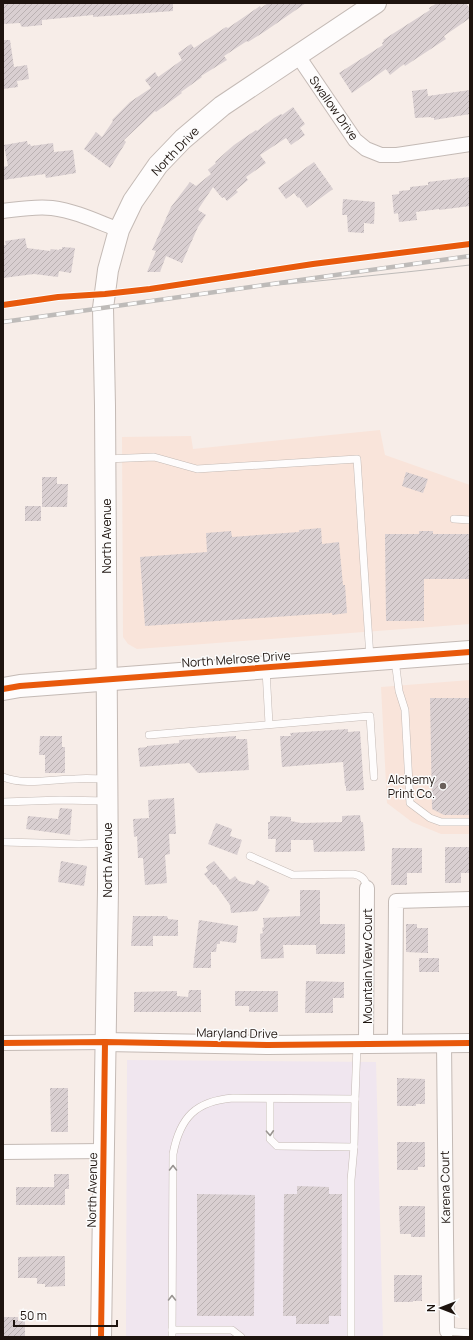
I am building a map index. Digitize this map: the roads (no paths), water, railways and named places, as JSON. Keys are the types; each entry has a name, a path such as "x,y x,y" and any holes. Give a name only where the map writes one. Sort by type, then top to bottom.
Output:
{"main road":[{"name":"North Drive","path":"105,406 103,308 108,270 119,230 133,201 158,165 183,139 222,106 372,5"},
{"name":"North Avenue","path":"101,1337 108,842 105,406"},
{"name":"North Melrose Drive","path":"3,689 20,686 470,652"}],"street":[{"name":"Swallow Drive","path":"298,56 355,140 366,149 381,155 397,155 470,144"},
{"path":"3,211 24,208 52,208 74,212 119,230"},
{"name":"Mountain View Court","path":"361,1044 367,888"},
{"path":"395,1043 396,901 470,899"},
{"name":"Maryland Drive","path":"3,1043 105,1042 267,1045 470,1043"},
{"name":"Karena Court","path":"444,1043 447,1331"},
{"path":"3,1152 103,1151"}],"lane":[{"path":"106,459 154,457 197,469 357,459 370,660"},
{"path":"454,519 470,520"},
{"path":"395,658 399,690 406,710 410,803 430,818 441,822 470,822"},
{"path":"266,668 269,724"},
{"path":"149,736 370,716 374,777"},
{"path":"3,777 25,782 75,778 107,779"},
{"path":"3,802 61,800 107,801"},
{"path":"3,842 79,844 108,842"},
{"path":"250,856 293,875 359,875 366,883 367,888"},
{"path":"351,1337 351,1180 354,1147 355,1099 361,1044"},
{"path":"241,1337 232,1330 172,1334 173,1154 176,1139 182,1124 192,1113 205,1104 219,1099 355,1099"},
{"path":"270,1099 270,1139 277,1146 354,1147"},
{"path":"447,1331 470,1332"}],"tram line":[{"path":"215,292 470,265"}],"railway":[{"path":"3,322 470,256"}],"place":[{"name":"Alchemy Print Co.","path":"443,786"}]}
